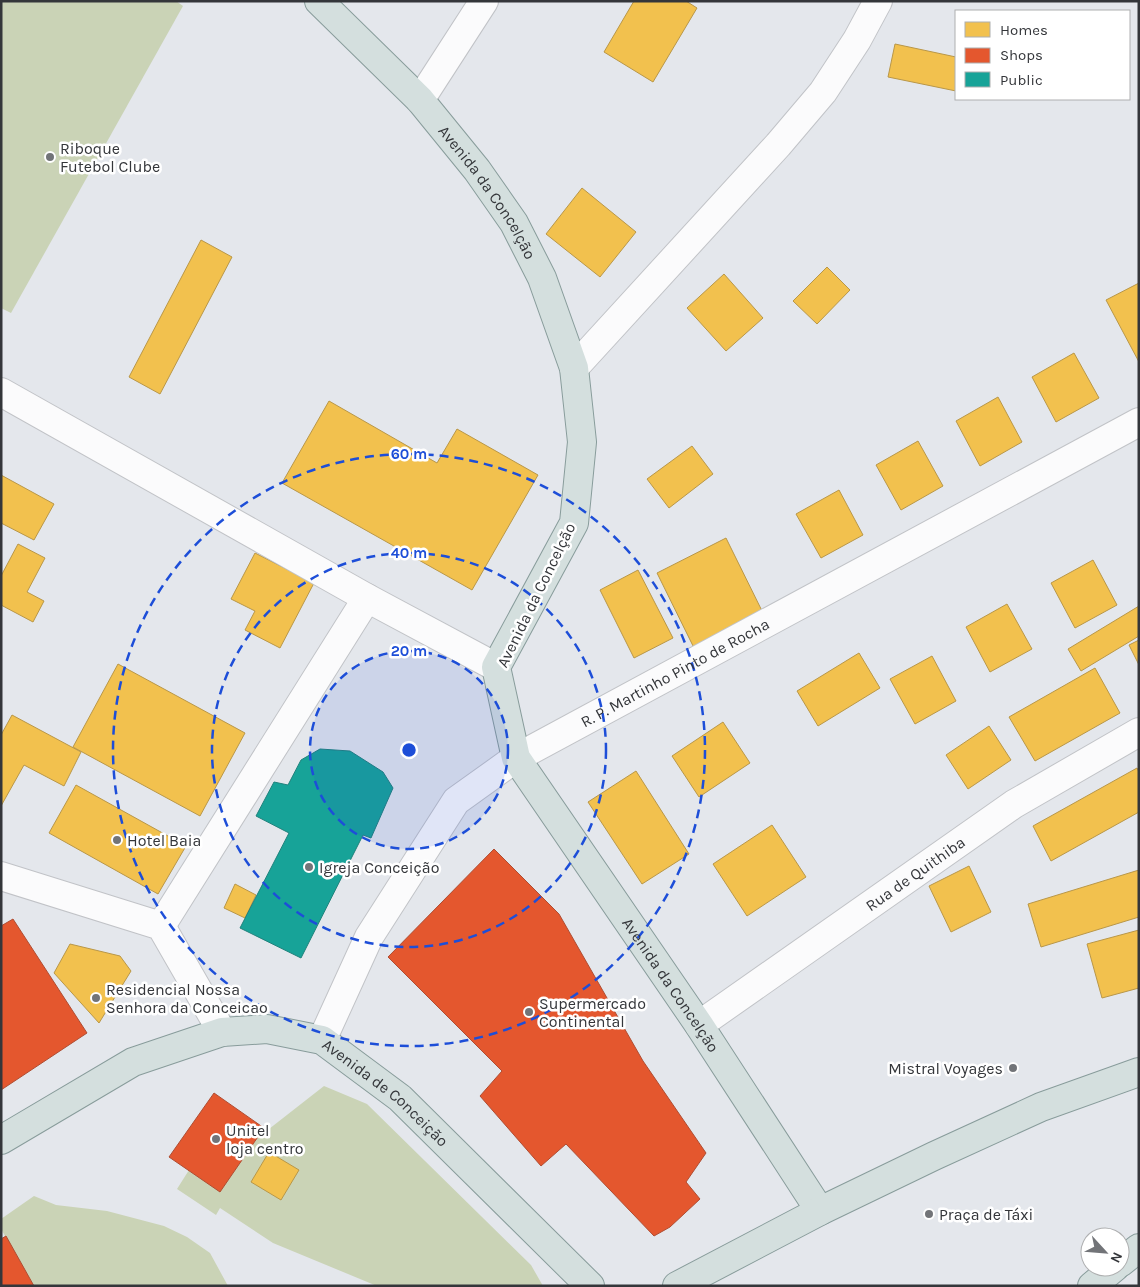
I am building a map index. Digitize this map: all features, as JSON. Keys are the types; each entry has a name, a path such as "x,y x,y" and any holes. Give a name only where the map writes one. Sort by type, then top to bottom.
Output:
{"main road":[{"name":"Avenida da Concelção","path":"319,1 420,100 477,170 514,223 542,278 574,368 582,442 574,522 496,667 516,758 699,1025 820,1211"},
{"name":"Avenida de Conceição","path":"1,1140 133,1062 222,1032 267,1029 322,1040 400,1098 590,1286"},
{"path":"677,1286 820,1211 934,1156 1040,1107 1139,1072"},
{"path":"1092,1286 1103,1277"}],"street":[{"path":"420,100 484,1"},
{"path":"574,368 778,145 823,92 857,40 878,1"},
{"path":"1,392 367,598 496,667"},
{"name":"R. P. Martinho Pinto de Rocha","path":"322,1040 369,937 456,801 516,758 1139,422"},
{"path":"162,926 367,598"},
{"name":"Rua de Quithiba","path":"699,1025 1014,804 1139,732"},
{"path":"1,876 162,926 222,1032"}],"green space":[{"name":"Riboque Futebol Clube","path":"1,1 176,1 183,6 11,313 1,308"},
{"path":"324,1086 367,1104 531,1265 543,1286 377,1286 273,1243 220,1208 216,1215 177,1189 189,1170 220,1191 264,1128 269,1129"},
{"path":"34,1196 56,1205 107,1211 164,1226 187,1237 210,1253 228,1286 34,1286 1,1229 1,1219"}],"building: Homes":[{"path":"634,1 686,1 697,8 653,82 604,52"},
{"path":"895,44 955,57 955,91 888,77"},
{"path":"582,188 636,232 600,277 546,234"},
{"path":"201,240 232,257 160,394 129,377"},
{"path":"827,267 850,290 817,324 793,301"},
{"path":"724,274 763,318 726,351 687,308"},
{"path":"1139,283 1139,362 1106,300"},
{"path":"1074,353 1099,398 1056,422 1032,377"},
{"path":"998,397 1022,442 980,466 956,421"},
{"path":"329,401 437,463 457,429 538,475 472,590 282,483"},
{"path":"918,441 943,486 901,510 876,465"},
{"path":"692,446 713,474 669,508 647,479"},
{"path":"1,475 54,504 34,540 1,523"},
{"path":"839,490 863,535 821,558 796,514"},
{"path":"726,538 767,621 698,656 657,573"},
{"path":"18,544 45,558 27,592 44,601 33,622 1,605 1,576"},
{"path":"255,553 314,583 280,648 245,630 255,611 231,599"},
{"path":"1093,560 1117,605 1075,628 1051,583"},
{"path":"638,570 673,638 634,658 600,590"},
{"path":"1007,604 1032,649 990,672 966,627"},
{"path":"1139,606 1139,636 1081,671 1068,649"},
{"path":"1139,640 1139,665 1129,645"},
{"path":"859,653 880,688 818,726 797,691"},
{"path":"932,656 956,701 915,724 890,679"},
{"path":"118,664 245,733 200,816 73,747"},
{"path":"1095,668 1120,713 1035,761 1009,717"},
{"path":"12,715 81,752 64,786 24,765 1,806 1,735"},
{"path":"723,722 750,763 699,797 672,756"},
{"path":"989,726 1011,760 968,789 946,755"},
{"path":"1137,768 1139,772 1139,812 1051,861 1033,826"},
{"path":"636,771 689,854 642,884 588,802"},
{"name":"Hotel Baia","path":"76,785 186,846 158,894 49,833"},
{"path":"772,825 806,877 747,916 713,864"},
{"path":"969,866 991,912 951,932 929,886"},
{"path":"1139,870 1139,917 1041,947 1028,904"},
{"path":"235,884 256,895 245,918 224,908"},
{"path":"1139,930 1139,988 1102,998 1087,944"},
{"name":"Residencial Nossa Senhora da Conceicao","path":"70,944 120,956 131,971 99,1023 54,973"},
{"path":"269,1152 299,1170 281,1200 251,1182"}],"building: Shops":[{"name":"Supermercado Continental","path":"494,849 559,914 643,1061 706,1153 686,1182 700,1199 670,1227 654,1236 566,1144 541,1166 480,1096 502,1071 388,957"},
{"path":"13,919 87,1033 1,1090 1,926"},
{"path":"214,1093 264,1128 220,1192 169,1157"},
{"path":"6,1236 34,1286 1,1286 1,1239"}],"building: Public":[{"name":"Igreja Conceição","path":"320,749 350,751 383,772 393,788 371,838 363,835 301,958 240,928 289,833 256,816 274,782 288,785 301,760"}],"place":[{"name":"Riboque Futebol Clube","path":"50,157"},
{"name":"Hotel Baia","path":"117,840"},
{"name":"Igreja Conceição","path":"309,867"},
{"name":"Residencial Nossa Senhora da Conceicao","path":"96,998"},
{"name":"Supermercado Continental","path":"529,1012"},
{"name":"Mistral Voyages","path":"1013,1068"},
{"name":"Unitel loja centro","path":"216,1139"},
{"name":"Praça de Táxi","path":"929,1214"}]}
